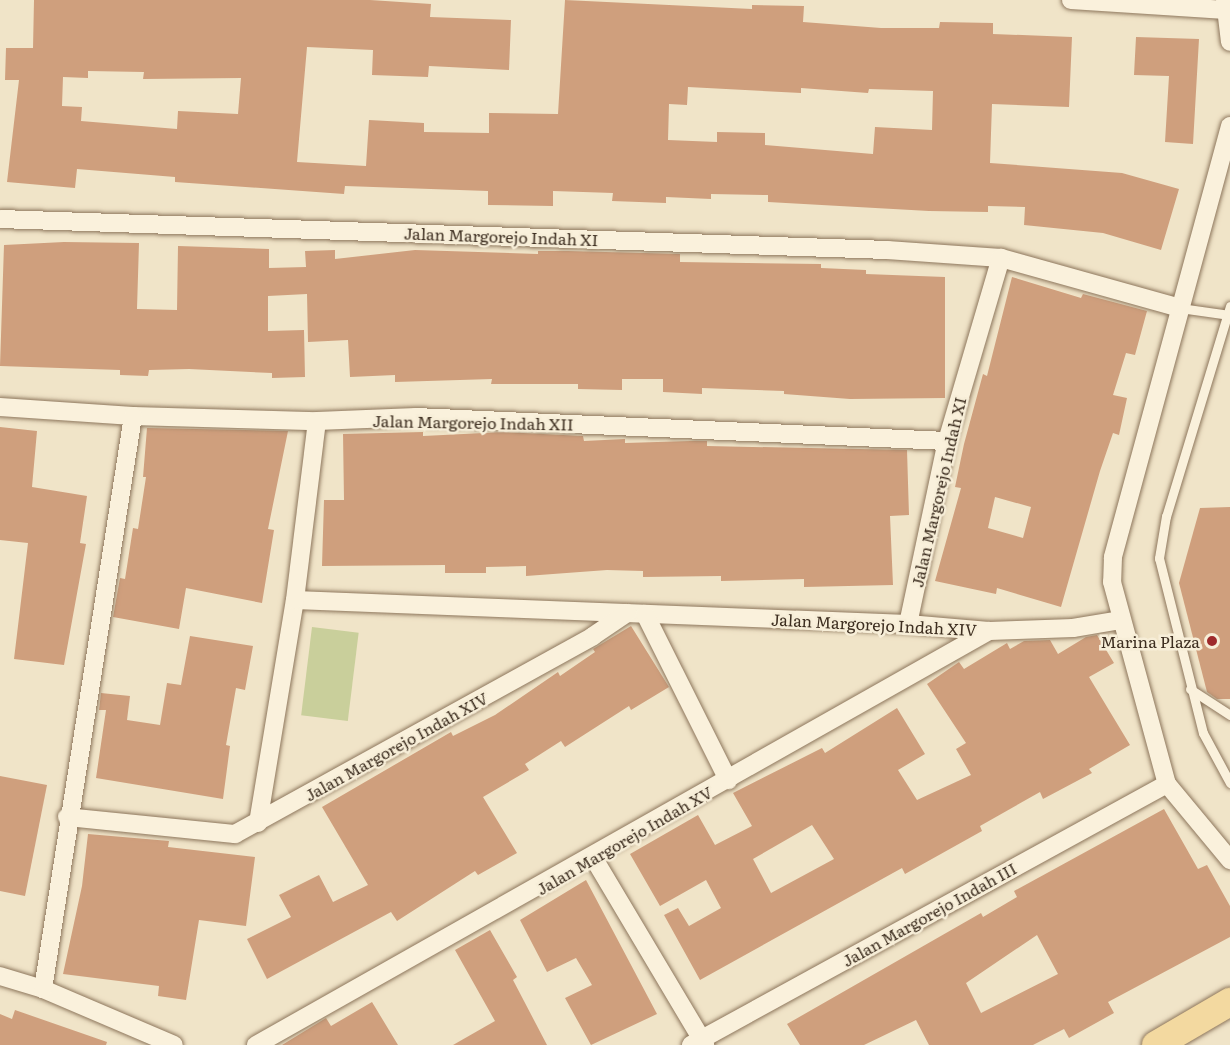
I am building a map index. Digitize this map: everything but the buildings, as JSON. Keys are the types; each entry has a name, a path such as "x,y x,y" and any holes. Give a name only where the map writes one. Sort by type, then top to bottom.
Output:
{"main road":[{"path":"1156,1045 1230,1002"}],"street":[{"path":"1071,0 1225,5 1230,42"},
{"path":"1230,126 1187,309 1113,557 1112,582 1120,620 1167,784 1230,860"},
{"name":"Jalan Margorejo Indah XI","path":"0,219 887,250 1002,258 1187,309"},
{"name":"Jalan Margorejo Indah XI","path":"908,624 946,441 1002,258"},
{"name":"Jalan Margorejo Indah XII","path":"0,407 133,416 317,421 416,417 946,441"},
{"path":"43,989 67,817 133,416"},
{"path":"258,823 295,600 317,421"},
{"name":"Jalan Margorejo Indah XIV","path":"295,600 908,624 989,631 1073,628 1120,620"},
{"name":"Jalan Margorejo Indah XIV","path":"67,817 224,836 258,823 592,636 627,613"},
{"path":"645,614 728,780"},
{"name":"Jalan Margorejo Indah XV","path":"256,1045 593,858 989,631"},
{"name":"Jalan Margorejo Indah III","path":"699,1043 1167,784"},
{"path":"593,858 699,1043"},
{"path":"0,976 43,989 174,1045"}],"lane":[{"path":"1230,306 1224,316 1166,516 1159,558 1190,689 1203,733 1230,783"},
{"path":"1187,309 1224,316"},
{"path":"1190,689 1230,715"}],"green space":[{"path":"312,627 359,633 348,721 301,715"}],"place":[{"name":"Marina Plaza","path":"1212,641"}]}
